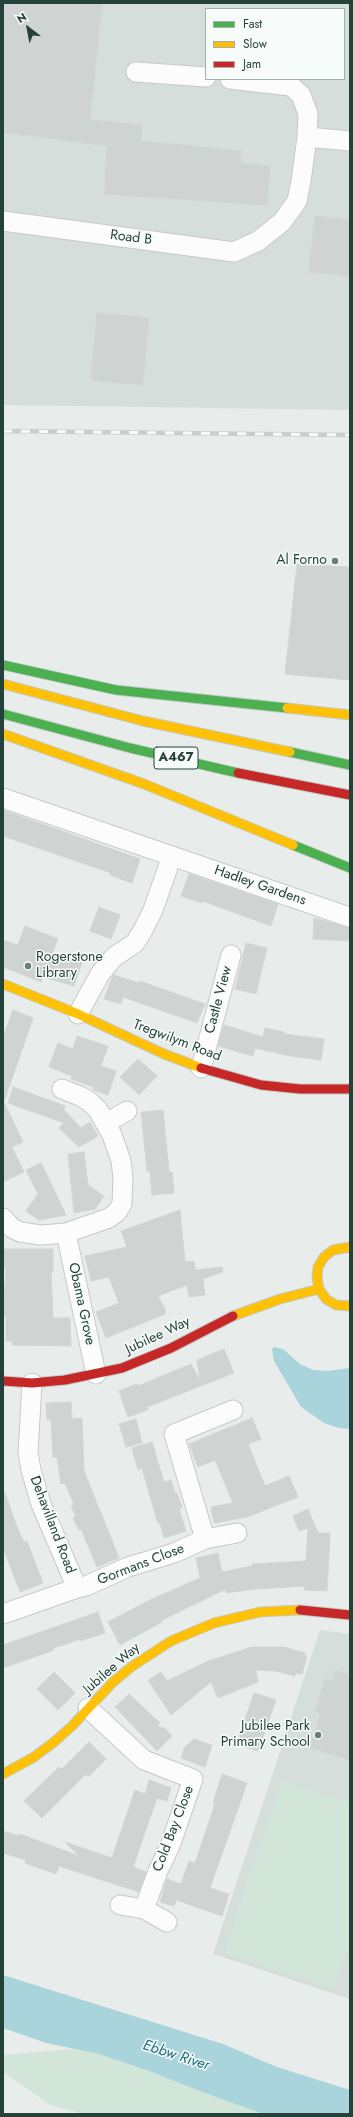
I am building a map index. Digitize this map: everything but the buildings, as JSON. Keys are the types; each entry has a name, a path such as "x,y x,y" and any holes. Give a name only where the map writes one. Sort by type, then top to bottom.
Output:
{"main road":[{"path":"3,665 116,690 350,715"},
{"name":"A467","path":"3,684 143,721 350,765"},
{"name":"A467","path":"3,714 130,748 266,779 350,795"},
{"path":"3,734 144,784 350,868"},
{"name":"Tregwilym Road","path":"3,984 78,1014 164,1054 201,1068 261,1085 300,1089 350,1089"},
{"path":"350,1247 333,1250 324,1257 318,1267 317,1278 319,1289 326,1299 336,1305 350,1306"},
{"name":"Jubilee Way","path":"3,1381 32,1383 96,1374 147,1358 240,1312 280,1299 319,1289"},
{"name":"Jubilee Way","path":"3,1774 34,1757 54,1742 113,1682 150,1653 171,1641 214,1623 237,1616 284,1610 307,1610 350,1615"}],"street":[{"path":"136,72 205,77"},
{"name":"Road B","path":"3,221 234,252 258,241 282,222 297,201 307,137 308,114 301,95 291,86 273,82 244,80"},
{"path":"307,137 350,141"},
{"name":"Hadley Gardens","path":"3,798 349,917"},
{"path":"78,1014 100,974 114,957 135,943 143,930 153,910 172,856"},
{"name":"Castle View","path":"201,1068 231,955"},
{"path":"3,1218 12,1228 20,1232 41,1235 66,1233 109,1218 117,1212 122,1204 124,1195 121,1161 106,1123 90,1102 80,1096 62,1089"},
{"path":"106,1123 127,1111"},
{"name":"Obama Grove","path":"66,1233 96,1374"},
{"name":"Dehavilland Road","path":"3,1614 77,1588 41,1504 31,1470 28,1453 32,1383"},
{"path":"205,1539 174,1434 233,1410"},
{"name":"Gormans Close","path":"77,1588 91,1584 128,1567 174,1553 205,1539 237,1533"},
{"name":"Cold Bay Close","path":"88,1708 144,1760 193,1779 170,1846 158,1871 144,1909"},
{"path":"120,1905 144,1909 167,1922"}],"shaded area":[{"path":"3,3 350,3 350,410 3,405"},
{"name":"Jubilee Park Primary School","path":"320,1630 350,1634 350,1999 213,1954"}],"green space":[{"name":"Jubilee Park Primary School","path":"281,1780 350,1803 350,1941 334,1989 225,1953"},
{"path":"72,2049 99,2054 149,2071 263,2114 84,2114 50,2105 3,2072 3,2055"}],"water":[{"path":"274,1347 283,1349 300,1364 313,1370 327,1371 350,1368 350,1429 339,1428 324,1423 301,1407 274,1361 272,1349"},
{"name":"Ebbw River","path":"3,1975 223,2044 277,2067 350,2090 350,2114 263,2114 149,2071 99,2054 46,2043 3,2028"}],"railway":[{"path":"3,431 350,435"}],"traffic: fast":[{"path":"3,665 116,690 287,708"},
{"path":"3,714 130,748 238,773"},
{"path":"290,752 350,765"},
{"path":"293,845 350,868"}],"traffic: slow":[{"path":"3,684 143,721 290,752"},
{"path":"287,708 350,715"},
{"path":"3,734 144,784 293,845"},
{"path":"3,984 78,1014 164,1054 201,1068"},
{"path":"350,1247 333,1250 324,1257 318,1267 317,1278 319,1289 326,1299 336,1305 350,1306"},
{"path":"233,1316 280,1299 319,1289"},
{"path":"3,1774 34,1757 54,1742 72,1726 113,1682 131,1667 171,1641 214,1623 260,1612 300,1610"}],"traffic: jam":[{"path":"238,773 350,795"},
{"path":"201,1068 261,1085 300,1089 350,1089"},
{"path":"3,1381 32,1383 65,1380 122,1368 171,1348 233,1316"},
{"path":"300,1610 350,1615"}],"place":[{"name":"Al Forno","path":"335,561"},
{"name":"Rogerstone Library","path":"28,966"},
{"name":"Jubilee Park Primary School","path":"318,1735"}]}
